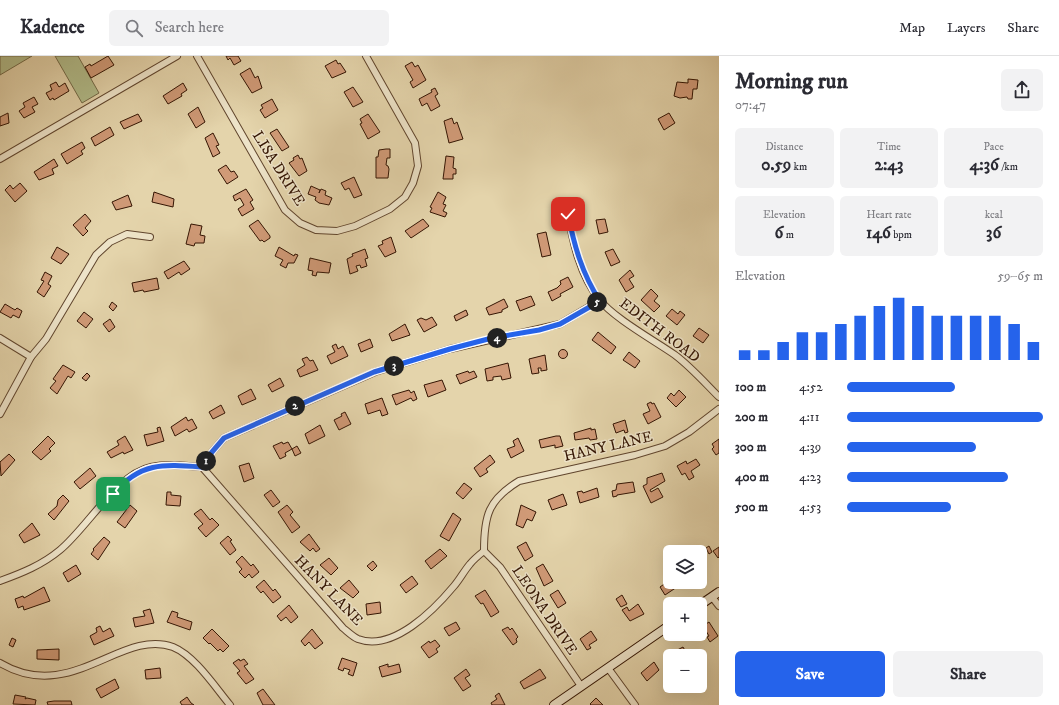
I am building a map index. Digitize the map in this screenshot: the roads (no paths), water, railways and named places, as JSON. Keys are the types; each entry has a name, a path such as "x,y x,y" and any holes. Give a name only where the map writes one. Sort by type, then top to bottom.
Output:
{"street":[{"path":"0,159 178,56"},
{"name":"LISA DRIVE","path":"197,56 285,210 300,223 311,228 316,230 337,231 355,226 390,209 405,197 413,183 418,166 415,143 366,56"},
{"name":"EDITH ROAD","path":"568,214 578,256 591,288 600,301 618,316 677,357 696,373 719,397"},
{"path":"0,414 32,357 46,339 96,255 110,242 127,234 150,237"},
{"path":"0,580 20,574 40,564 60,550 83,527 124,481 136,473 150,467 168,465 202,467 224,438 374,372 492,338 539,330 560,324 600,301"},
{"path":"0,338 32,357"},
{"name":"HANY LANE","path":"202,467 323,607 343,628 357,638 373,642 388,639 402,632 429,612 456,585 470,563 484,551 484,528 488,514 495,499 506,489 519,481 635,455 665,446 690,432 719,409"},
{"name":"LEONA DRIVE","path":"484,551 500,567 581,686"},
{"path":"707,600 719,592"},
{"path":"712,597 719,606"},
{"path":"554,705 663,630"},
{"path":"0,663 29,676 48,679 86,671 137,648 154,644 172,647 182,652 199,668 230,705"},
{"path":"608,668 635,705"}]}
